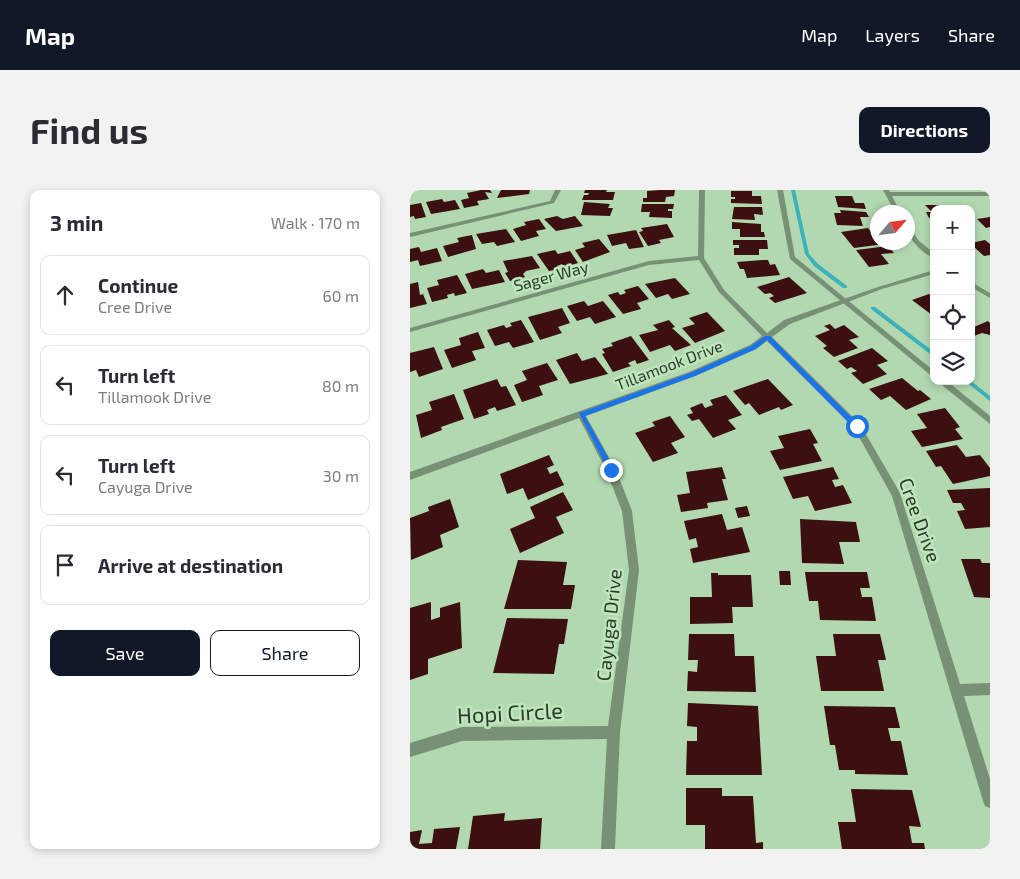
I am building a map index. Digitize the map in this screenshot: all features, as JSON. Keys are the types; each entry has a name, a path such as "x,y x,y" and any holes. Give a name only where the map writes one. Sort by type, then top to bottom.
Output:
{"street":[{"path":"410,235 552,202 558,190"},
{"path":"701,258 702,190"},
{"path":"780,190 792,258 843,302 930,372"},
{"path":"894,205 887,192 990,194"},
{"path":"915,239 930,253"},
{"name":"Sager Way","path":"410,330 649,263 701,258"},
{"name":"Cree Drive","path":"701,258 721,291 857,426 897,496 990,801"},
{"name":"Tillamook Drive","path":"410,476 692,374 753,348 787,322 930,273"},
{"path":"975,287 990,296"},
{"path":"946,385 990,420"},
{"name":"Cayuga Drive","path":"581,415 611,470 627,511 634,570 614,732 608,849"},
{"path":"956,690 990,689"},
{"name":"Hopi Circle","path":"410,750 462,734 614,732"}],"building":[{"path":"490,190 492,193 485,192 489,199 477,201 479,205 464,208 461,200 469,198 467,193"},
{"path":"501,190 530,190 529,194 497,198"},
{"path":"585,190 615,192 613,200 582,200 584,195 589,193 584,193"},
{"path":"675,190 674,196 666,197 665,202 643,202 643,198 647,198 647,191"},
{"path":"731,191 752,191 752,196 761,196 762,204 731,203 731,199 735,199 735,197 731,197"},
{"path":"835,196 852,196 855,203 864,203 866,209 838,207"},
{"path":"442,199 444,202 455,200 460,209 431,214 426,202"},
{"path":"584,202 610,204 608,208 613,208 610,216 581,215"},
{"path":"421,203 426,217 415,219 414,216 410,217 410,205"},
{"path":"642,204 674,204 673,209 668,209 668,211 672,211 672,218 649,217 650,212 641,212"},
{"path":"734,207 762,207 763,215 754,214 755,220 732,219"},
{"path":"840,210 866,212 869,217 860,217 863,226 837,225 834,213 841,213"},
{"path":"557,216 563,219 575,216 583,226 556,231 544,219"},
{"path":"990,217 990,227 986,228 977,219"},
{"path":"539,219 546,229 536,231 539,236 521,241 513,229 526,225 524,222"},
{"path":"732,222 761,224 761,232 764,232 765,237 740,237 740,229 732,229"},
{"path":"667,224 674,237 659,240 661,243 648,246 639,232 643,231 641,228"},
{"path":"868,228 870,231 870,246 854,248 841,232"},
{"path":"506,229 515,242 497,246 494,242 482,244 476,234"},
{"path":"636,230 644,247 629,249 626,243 612,246 607,235"},
{"path":"472,235 476,249 448,257 443,246 459,242 457,238"},
{"path":"599,239 610,252 583,262 575,250 585,247 582,243"},
{"path":"733,240 767,240 768,249 759,249 759,255 734,255 734,248 739,248 739,245 733,245"},
{"path":"985,240 990,244 990,255 984,256 975,248 975,242"},
{"path":"419,247 421,252 437,248 442,261 420,266 418,260 410,262 410,249"},
{"path":"870,248 870,250 891,250 894,253 881,254 889,264 869,267 856,250"},
{"path":"555,250 558,254 570,251 578,263 564,267 562,264 557,266 559,269 549,271 537,254"},
{"path":"532,256 540,268 526,271 523,274 525,277 510,281 505,273 508,272 503,261"},
{"path":"768,260 770,265 775,264 780,275 747,278 744,269 740,269 737,262"},
{"path":"483,269 486,273 499,270 505,282 472,289 465,274"},
{"path":"457,275 467,293 455,296 454,293 447,295 448,298 432,302 427,288 439,285 437,280"},
{"path":"789,277 807,293 775,303 769,298 774,296 770,293 765,294 757,287"},
{"path":"675,278 690,294 672,299 668,294 656,298 645,284"},
{"path":"418,282 420,295 423,294 427,304 410,308 410,284"},
{"path":"638,286 649,299 637,303 641,309 623,314 608,295 618,292 620,295 626,293 624,290"},
{"path":"930,295 930,314 912,300"},
{"path":"584,301 588,306 603,301 616,317 595,324 590,317 577,321 567,306"},
{"path":"562,308 570,323 558,327 562,333 540,340 528,317"},
{"path":"707,312 725,331 695,343 682,328 695,324 689,318"},
{"path":"521,320 534,342 513,348 509,342 495,346 487,330 504,325 506,328 512,326 510,323"},
{"path":"669,320 675,327 672,328 691,345 675,351 670,345 650,352 639,335 658,330 653,325"},
{"path":"988,321 990,323 990,335 982,333 975,336 975,327"},
{"path":"830,324 835,329 844,325 859,337 849,340 858,348 834,357 823,348 827,346 815,336 830,330 824,326"},
{"path":"478,332 485,348 472,351 476,360 452,368 444,350 461,345 459,338"},
{"path":"631,336 649,360 637,364 635,360 628,363 631,366 613,372 602,354 605,353 602,349 613,346 611,343"},
{"path":"434,347 443,369 419,377 416,370 410,372 410,353"},
{"path":"872,348 888,361 877,365 887,374 863,384 851,373 857,371 851,367 847,369 838,361"},
{"path":"577,353 582,361 595,357 608,374 570,384 556,360"},
{"path":"547,363 558,380 539,386 543,395 522,402 514,385 527,380 522,371"},
{"path":"902,378 931,399 906,410 890,396 881,400 869,389"},
{"path":"497,379 501,387 506,386 516,405 497,411 495,407 487,410 489,414 474,419 463,390"},
{"path":"768,379 793,405 781,410 779,407 759,415 749,403 745,405 733,391"},
{"path":"454,394 464,419 441,427 442,430 421,438 416,415 432,410 429,402"},
{"path":"726,395 742,415 728,420 736,429 713,438 699,419 692,421 687,415 693,413 690,408 702,403 705,408 713,405 710,400"},
{"path":"945,408 960,427 955,429 963,439 922,447 911,431 927,428 917,414"},
{"path":"670,416 685,437 671,443 678,453 653,462 635,433 655,426 652,422"},
{"path":"810,429 818,443 813,444 822,461 780,470 770,451 784,448 778,436"},
{"path":"957,445 966,457 980,455 990,468 990,476 953,484 941,466 936,467 926,451"},
{"path":"549,455 554,465 547,468 550,474 557,471 564,485 528,500 523,488 507,494 500,474"},
{"path":"722,467 726,479 722,479 728,500 707,503 708,508 681,512 677,495 690,493 686,472"},
{"path":"833,467 839,479 832,480 835,487 843,485 852,503 815,511 808,496 793,499 783,477"},
{"path":"990,488 990,527 965,529 957,511 965,510 961,503 953,503 947,490"},
{"path":"563,492 573,510 556,517 564,533 520,553 510,529 535,518 530,507"},
{"path":"450,499 459,527 440,535 443,547 411,560 410,518 429,511 428,507"},
{"path":"747,506 750,516 738,518 735,508"},
{"path":"722,514 727,530 742,527 750,552 693,563 690,549 698,547 696,538 689,540 684,521"},
{"path":"800,519 856,522 860,542 839,542 844,564 802,563"},
{"path":"961,559 980,559 982,563 990,563 990,598 974,597"},
{"path":"518,560 567,562 563,585 575,585 571,609 504,609"},
{"path":"779,571 790,571 791,585 780,585"},
{"path":"805,572 867,572 870,588 860,588 862,597 872,597 876,621 820,620 818,601 809,601"},
{"path":"711,573 718,573 718,575 751,575 753,607 732,607 733,623 690,624 690,597 712,597"},
{"path":"431,602 431,620 440,617 440,608 460,602 462,648 428,659 428,674 410,680 410,608"},
{"path":"507,618 568,619 564,644 559,644 554,674 493,673"},
{"path":"689,634 734,634 735,656 754,656 756,692 687,691 688,671 697,672 698,660 688,660"},
{"path":"833,634 880,634 886,660 878,660 884,691 821,691 816,656 836,656"},
{"path":"688,703 758,706 762,775 686,775 687,741 697,741 697,727 687,726"},
{"path":"824,706 895,707 900,728 888,728 891,741 901,741 908,775 855,774 855,770 839,770 835,745 830,745"},
{"path":"686,788 722,788 722,796 753,796 756,843 763,842 763,849 705,849 705,825 686,825"},
{"path":"851,789 912,790 921,827 909,826 912,843 924,843 925,849 842,849 838,822 856,822"},
{"path":"505,813 504,821 542,818 540,849 468,849 473,816"},
{"path":"460,827 456,849 410,849 410,832 422,830 419,844 432,843 434,829"}],"waterway":[{"path":"793,190 807,254 816,265 845,287"},
{"path":"873,308 930,352"},
{"path":"973,385 990,399"}],"route":[{"path":"611,470 581,415 692,374 753,348 768,337 857,426"}]}
